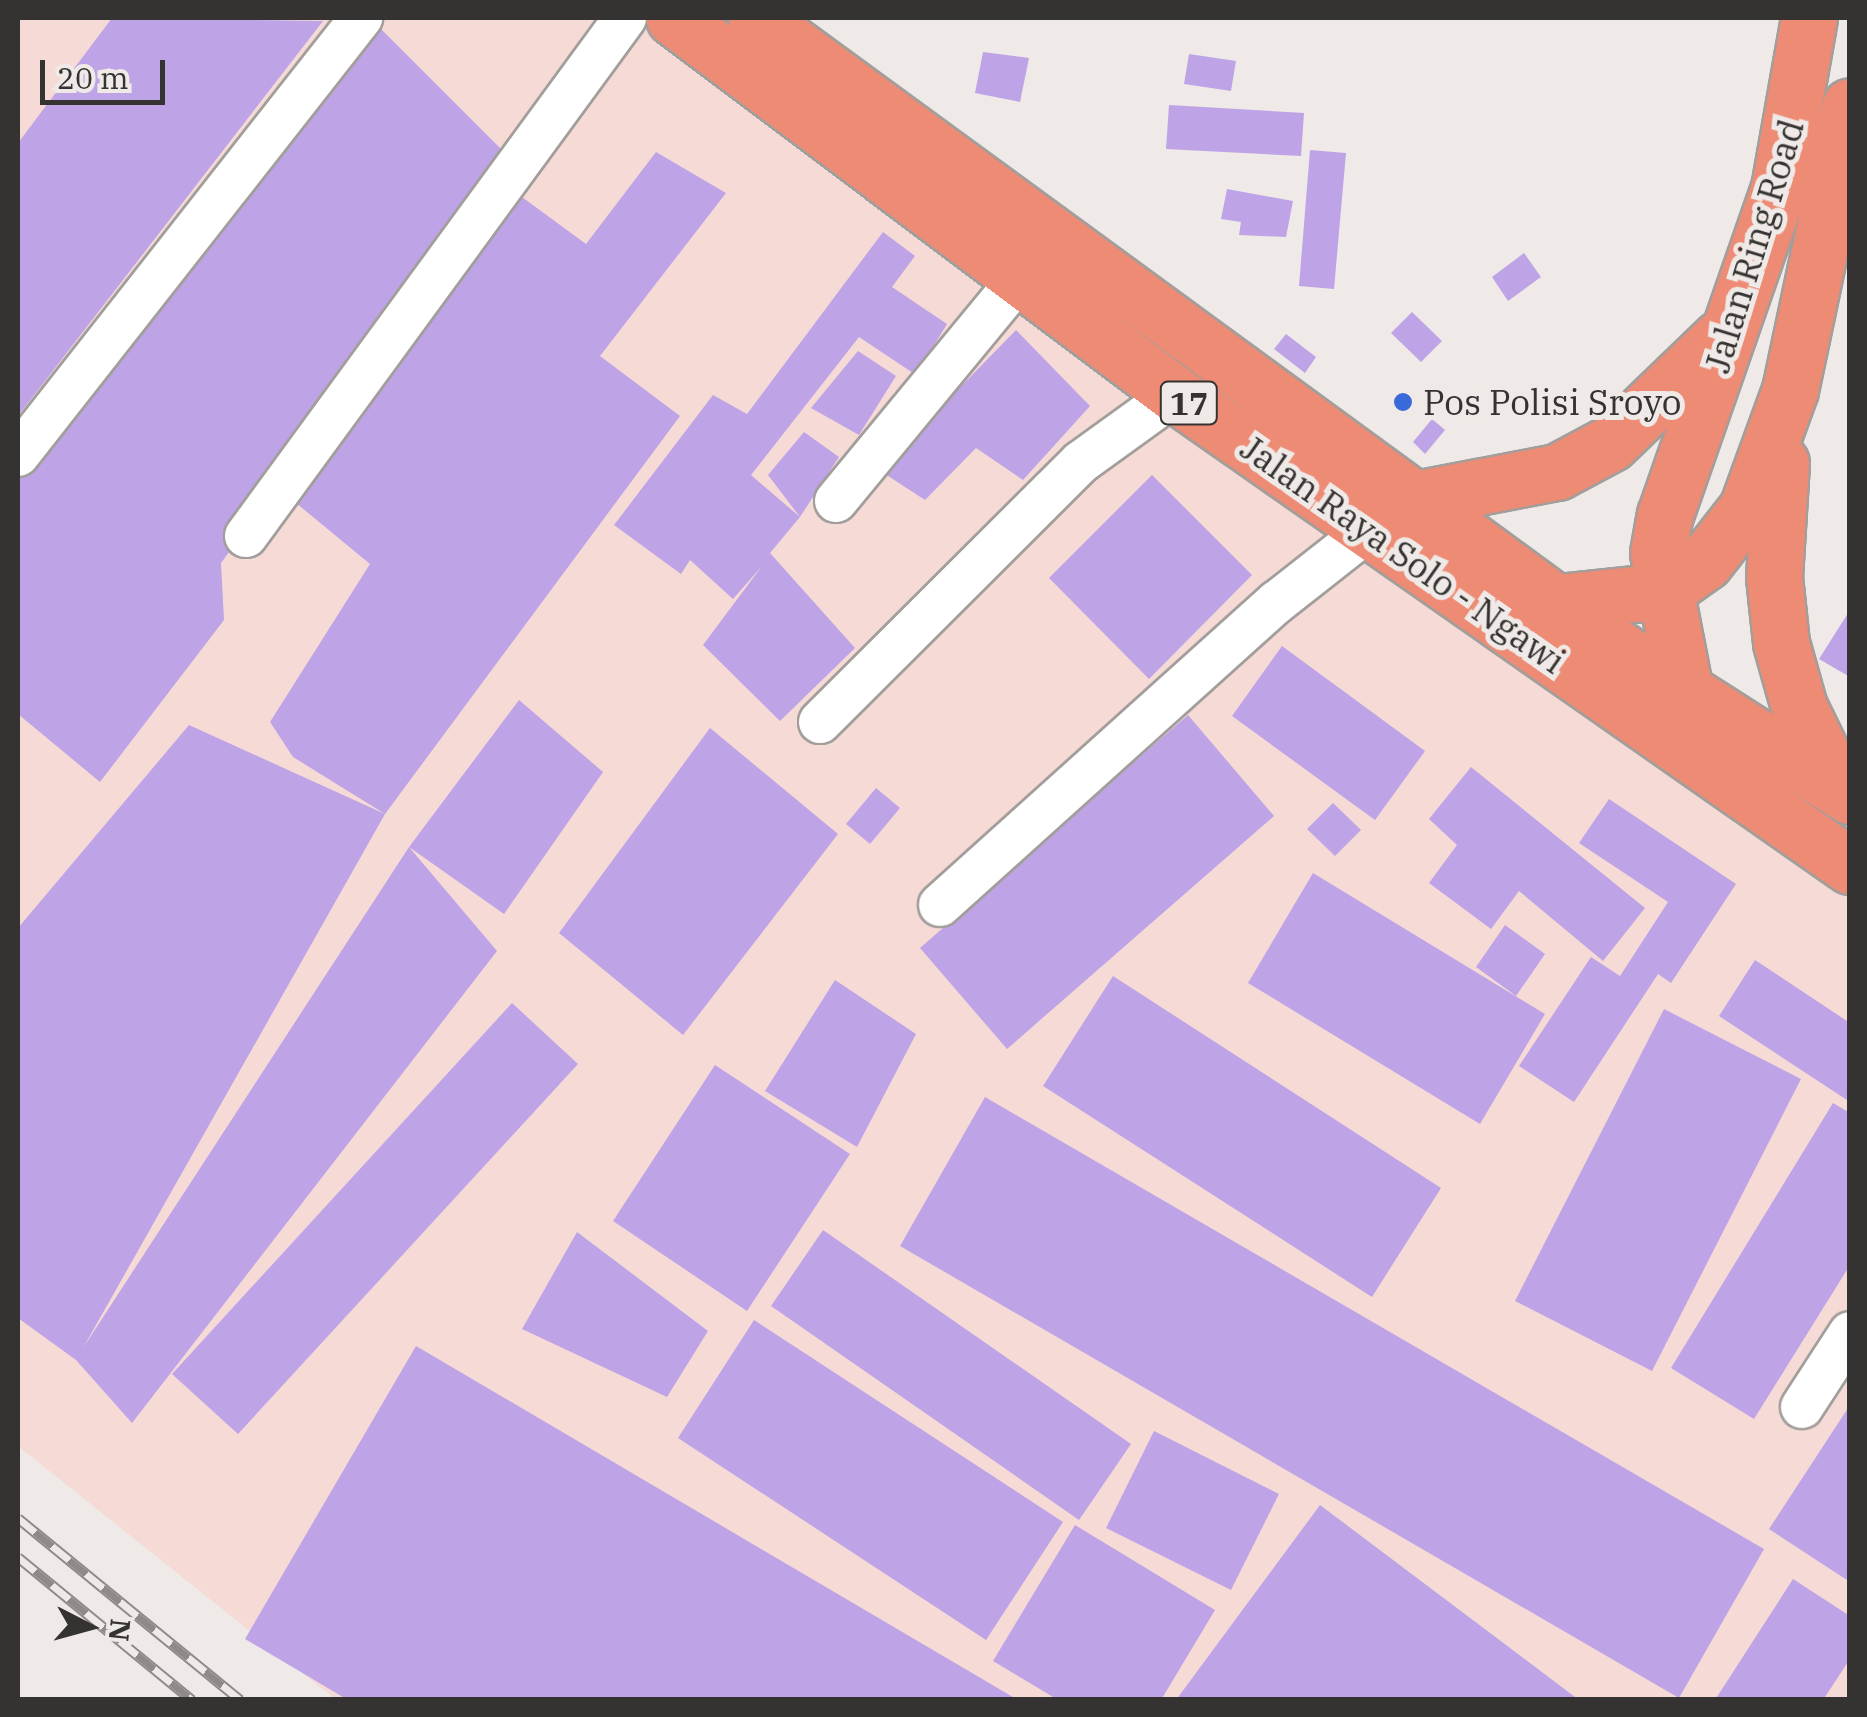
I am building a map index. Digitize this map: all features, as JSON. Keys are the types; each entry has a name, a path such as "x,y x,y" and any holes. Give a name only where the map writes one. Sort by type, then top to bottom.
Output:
{"highway":[{"name":"Jalan Raya Solo - Ngawi","path":"674,18 1175,394 1557,605 1844,793"},
{"name":"Jalan Raya Solo - Ngawi","path":"756,18 1393,512 1474,606 1850,866"},
{"name":"Jalan Ring Road","path":"1808,18 1778,188 1665,515 1658,553 1664,590 1728,538 1754,493 1790,390 1850,106"},
{"path":"1393,512 1557,472 1611,443 1672,390 1735,321"},
{"name":"17","path":"1790,390 1776,502 1781,644 1799,707 1844,793"},
{"path":"1474,606 1557,605 1664,590 1684,690 1714,775"}],"street":[{"path":"18,455 361,18"},
{"path":"246,536 625,18"},
{"path":"836,501 1020,278"},
{"path":"820,722 1081,462 1175,394"},
{"path":"940,905 1393,512"},
{"path":"1802,1407 1850,1333"}],"shaded area":[{"path":"18,18 799,18 1849,870 1849,1699 335,1699 18,1446"}],"building":[{"path":"112,18 323,21 18,416 18,143"},
{"path":"370,18 515,163 221,563 224,620 100,782 18,714 18,460"},
{"path":"983,52 1029,58 1020,102 975,93"},
{"path":"1189,54 1236,61 1231,91 1184,84"},
{"path":"1169,105 1304,113 1301,156 1166,149"},
{"path":"1310,150 1346,153 1334,289 1299,286"},
{"path":"656,152 726,193 600,356 680,416 385,814 293,757 270,722 370,564 284,493 511,189 586,244"},
{"path":"1227,189 1293,201 1286,237 1239,235 1241,222 1221,219"},
{"path":"883,232 915,256 892,287 947,324 916,375 859,337 751,475 800,517 770,553 855,648 780,721 703,645 762,566 733,599 690,560 681,574 614,525 713,395 747,414"},
{"path":"1524,253 1541,277 1508,301 1492,277"},
{"path":"1412,312 1442,341 1421,362 1391,333"},
{"path":"1016,330 1090,406 1023,480 976,448 925,500 879,470"},
{"path":"1286,334 1316,357 1305,373 1274,349"},
{"path":"858,351 896,376 859,435 811,408"},
{"path":"1432,419 1445,430 1425,454 1413,442"},
{"path":"804,432 839,457 800,517 768,475"},
{"path":"1152,475 1252,575 1149,679 1049,578"},
{"path":"1850,610 1850,677 1819,659"},
{"path":"1282,646 1425,751 1375,820 1232,716"},
{"path":"519,700 603,772 504,914 409,847"},
{"path":"1188,715 1274,816 1007,1049 920,948"},
{"path":"189,725 385,814 83,1348 409,847 497,951 132,1423 76,1360 18,1318 18,928"},
{"path":"710,728 838,834 683,1035 559,933"},
{"path":"1471,767 1645,908 1603,961 1519,891 1491,929 1429,883 1457,845 1429,819"},
{"path":"876,788 900,808 870,844 846,824"},
{"path":"1609,799 1736,884 1671,983 1658,974 1574,1102 1519,1066 1591,957 1620,976 1668,902 1579,843"},
{"path":"1333,803 1361,830 1335,856 1307,829"},
{"path":"1313,873 1545,1014 1480,1124 1248,983"},
{"path":"1505,925 1545,954 1516,996 1476,967"},
{"path":"1755,960 1850,1023 1850,1102 1719,1016"},
{"path":"1113,976 1441,1188 1372,1297 1043,1086"},
{"path":"835,980 916,1034 857,1147 765,1091"},
{"path":"512,1003 578,1064 238,1434 172,1374"},
{"path":"1664,1009 1801,1079 1652,1371 1515,1301"},
{"path":"715,1065 850,1154 747,1311 613,1221"},
{"path":"985,1097 1764,1549 1679,1698 900,1246"},
{"path":"1833,1103 1850,1113 1850,1265 1754,1419 1671,1368"},
{"path":"823,1230 1131,1444 1079,1520 771,1306"},
{"path":"577,1232 708,1331 667,1397 522,1329"},
{"path":"754,1320 1063,1522 986,1640 678,1438"},
{"path":"416,1346 1018,1700 348,1700 245,1639"},
{"path":"1850,1405 1850,1582 1769,1529"},
{"path":"1154,1431 1279,1494 1231,1590 1106,1528"},
{"path":"1320,1505 1579,1700 1176,1700"},
{"path":"1075,1525 1215,1610 1161,1700 1058,1700 993,1661"},
{"path":"1793,1579 1850,1616 1850,1659 1823,1700 1715,1700"}],"railway":[{"path":"18,1518 240,1700"},
{"path":"18,1557 192,1700"}],"place":[{"name":"Pos Polisi Sroyo","path":"1403,402"}]}
